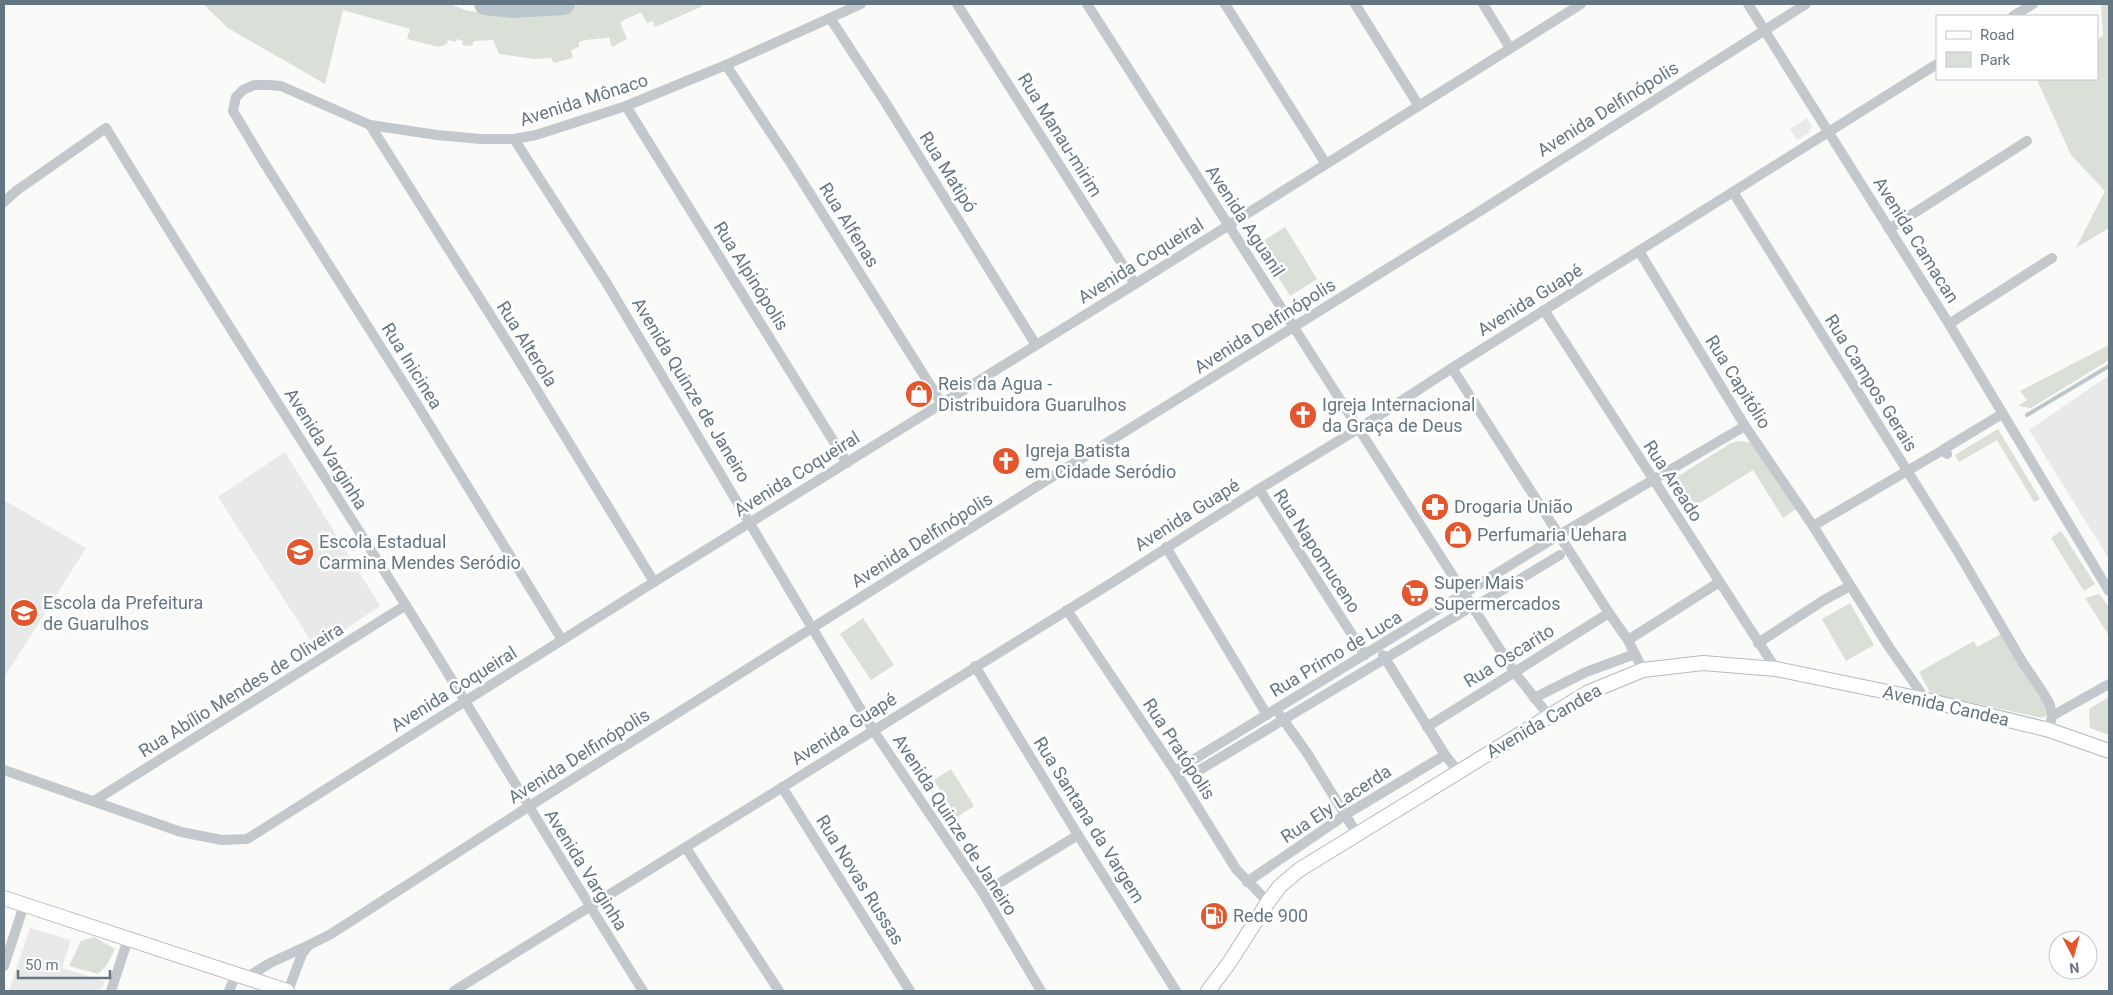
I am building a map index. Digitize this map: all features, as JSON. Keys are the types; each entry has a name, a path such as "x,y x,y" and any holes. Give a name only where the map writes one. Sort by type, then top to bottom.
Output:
{"main road":[{"name":"Avenida Candea","path":"1208,991 1280,886 1299,870 1587,693 1643,670 1703,663 1776,669 2050,723 2109,751"},
{"path":"4,898 288,991"}],"street":[{"name":"Avenida Mônaco","path":"233,111 236,96 243,90 254,85 268,84 281,86 370,126 480,139 514,139 536,135 626,106 726,65 861,4"},
{"name":"Rua Manau-mirim","path":"957,4 1135,284"},
{"name":"Avenida Aguanil","path":"1087,4 1465,594 1470,608 1549,716"},
{"path":"1225,4 1326,164"},
{"path":"1355,4 1419,106"},
{"path":"1483,4 1510,48"},
{"name":"Avenida Coqueiral","path":"4,770 205,838 222,840 247,839 654,582 1036,346 1581,4"},
{"name":"Avenida Camacan","path":"1748,4 1949,324 2109,591"},
{"name":"Avenida Delfinópolis","path":"241,976 331,934 528,807 1047,480 1478,213 1806,4"},
{"path":"2015,15 2033,4"},
{"name":"Rua Matipó","path":"830,18 888,105 1036,346"},
{"name":"Rua Alfenas","path":"726,65 792,165 942,404"},
{"name":"Avenida Guapé","path":"454,991 1358,429 1936,65"},
{"name":"Rua Alpinópolis","path":"626,106 847,462"},
{"name":"Rua Inicinea","path":"233,111 562,640"},
{"name":"Rua Alterola","path":"370,126 508,343 654,582"},
{"name":"Avenida Varginha","path":"4,202 16,191 106,128 163,222 406,606 643,991"},
{"name":"Avenida Quinze de Janeiro","path":"514,139 606,282 751,522 873,730 982,893 1041,991"},
{"path":"1889,229 2026,141"},
{"name":"Rua Campos Gerais","path":"1732,192 1907,470 2050,705 2050,723"},
{"name":"Rua Capitólio","path":"1639,251 1745,426 1813,526 1850,586 1926,700"},
{"path":"1949,324 2052,258"},
{"name":"Rua Areado","path":"1544,310 1653,482 1776,669"},
{"path":"1452,368 1628,640 1643,670"},
{"path":"1813,526 1943,450 1947,454 1944,449 2002,414"},
{"name":"Rua Primo de Luca","path":"1175,772 1559,535 1653,482 1745,426"},
{"name":"Rua Napomuceno","path":"1259,489 1365,655"},
{"path":"1166,547 1267,715"},
{"path":"1198,771 1560,555"},
{"path":"1628,640 1718,582"},
{"path":"1758,643 1824,600 1850,586"},
{"name":"Rua Abílio Mendes de Oliveira","path":"94,801 406,606"},
{"name":"Rua Pratópolis","path":"1067,610 1175,772 1222,849 1246,882 1268,902"},
{"name":"Rua Oscarito","path":"1427,727 1609,613"},
{"path":"1378,648 1445,755 1458,771"},
{"path":"1534,698 1586,672 1635,654"},
{"name":"Rua Santana da Vargem","path":"975,666 1176,991"},
{"path":"2050,723 2109,684"},
{"path":"1277,710 1357,834"},
{"name":"Rua Ely Lacerda","path":"1246,882 1346,815 1445,755"},
{"name":"Rua Novas Russas","path":"782,787 910,991"},
{"path":"982,893 1078,835"},
{"path":"686,848 779,991"},
{"path":"4,966 24,904"},
{"path":"110,991 128,939"},
{"path":"288,991 302,954 309,945"},
{"path":"229,991 241,976"}],"shaded area":[{"path":"1807,118 1812,126 1809,133 1797,140 1790,129"},
{"path":"2109,375 2109,559 2029,430"},
{"name":"Escola Estadual Carmina Mendes Seródio","path":"285,452 380,606 316,649 218,497"},
{"name":"Escola da Prefeitura de Guarulhos","path":"4,500 86,548 4,678"},
{"path":"30,928 71,940 62,968 105,981 101,991 9,991"}],"green space":[{"path":"203,4 450,4 468,11 514,15 586,4 702,4 703,6 655,27 653,21 647,23 641,12 620,22 627,39 612,47 609,37 579,42 579,47 571,50 573,58 554,63 551,58 534,59 499,54 493,40 474,41 472,46 462,45 463,41 457,39 455,42 448,40 447,44 438,47 407,39 410,29 343,10 325,84 228,28"},
{"path":"2101,4 2109,4 2109,228 2076,248 2105,191 2071,155 2037,80 2098,80 2098,39 2103,35"},
{"path":"1285,227 1317,279 1290,296 1258,244"},
{"path":"2109,345 2109,360 2031,408 2018,406 2027,400 2020,391"},
{"path":"1998,429 2040,499 2034,502 1997,440 1959,462 1955,455"},
{"path":"1738,441 1752,443 1796,509 1783,518 1753,470 1687,511 1672,488 1674,479 1731,443"},
{"path":"2061,531 2095,584 2084,591 2051,538"},
{"path":"2099,594 2109,607 2109,636 2085,598"},
{"path":"1850,603 1874,645 1846,661 1822,619"},
{"path":"863,618 894,665 871,680 840,634"},
{"path":"2001,634 2051,713 2042,718 1931,694 1919,672 1974,641 1977,647"},
{"path":"2109,697 2109,735 2090,728 2089,709"},
{"path":"951,769 974,806 957,817 934,780"},
{"path":"94,937 115,949 107,965 98,974 69,966 81,941"}],"waterway":[{"path":"485,4 512,7 564,4"},
{"path":"2027,415 2109,366"}],"place":[{"name":"Reis da Agua - Distribuidora Guarulhos","path":"919,394"},
{"name":"Igreja Internacional da Graça de Deus","path":"1303,415"},
{"name":"Igreja Batista em Cidade Seródio","path":"1006,461"},
{"name":"Drogaria União","path":"1435,507"},
{"name":"Perfumaria Uehara","path":"1458,535"},
{"name":"Escola Estadual Carmina Mendes Seródio","path":"300,552"},
{"name":"Super Mais Supermercados","path":"1415,593"},
{"name":"Escola da Prefeitura de Guarulhos","path":"24,613"},
{"name":"Rede 900","path":"1214,916"}]}
